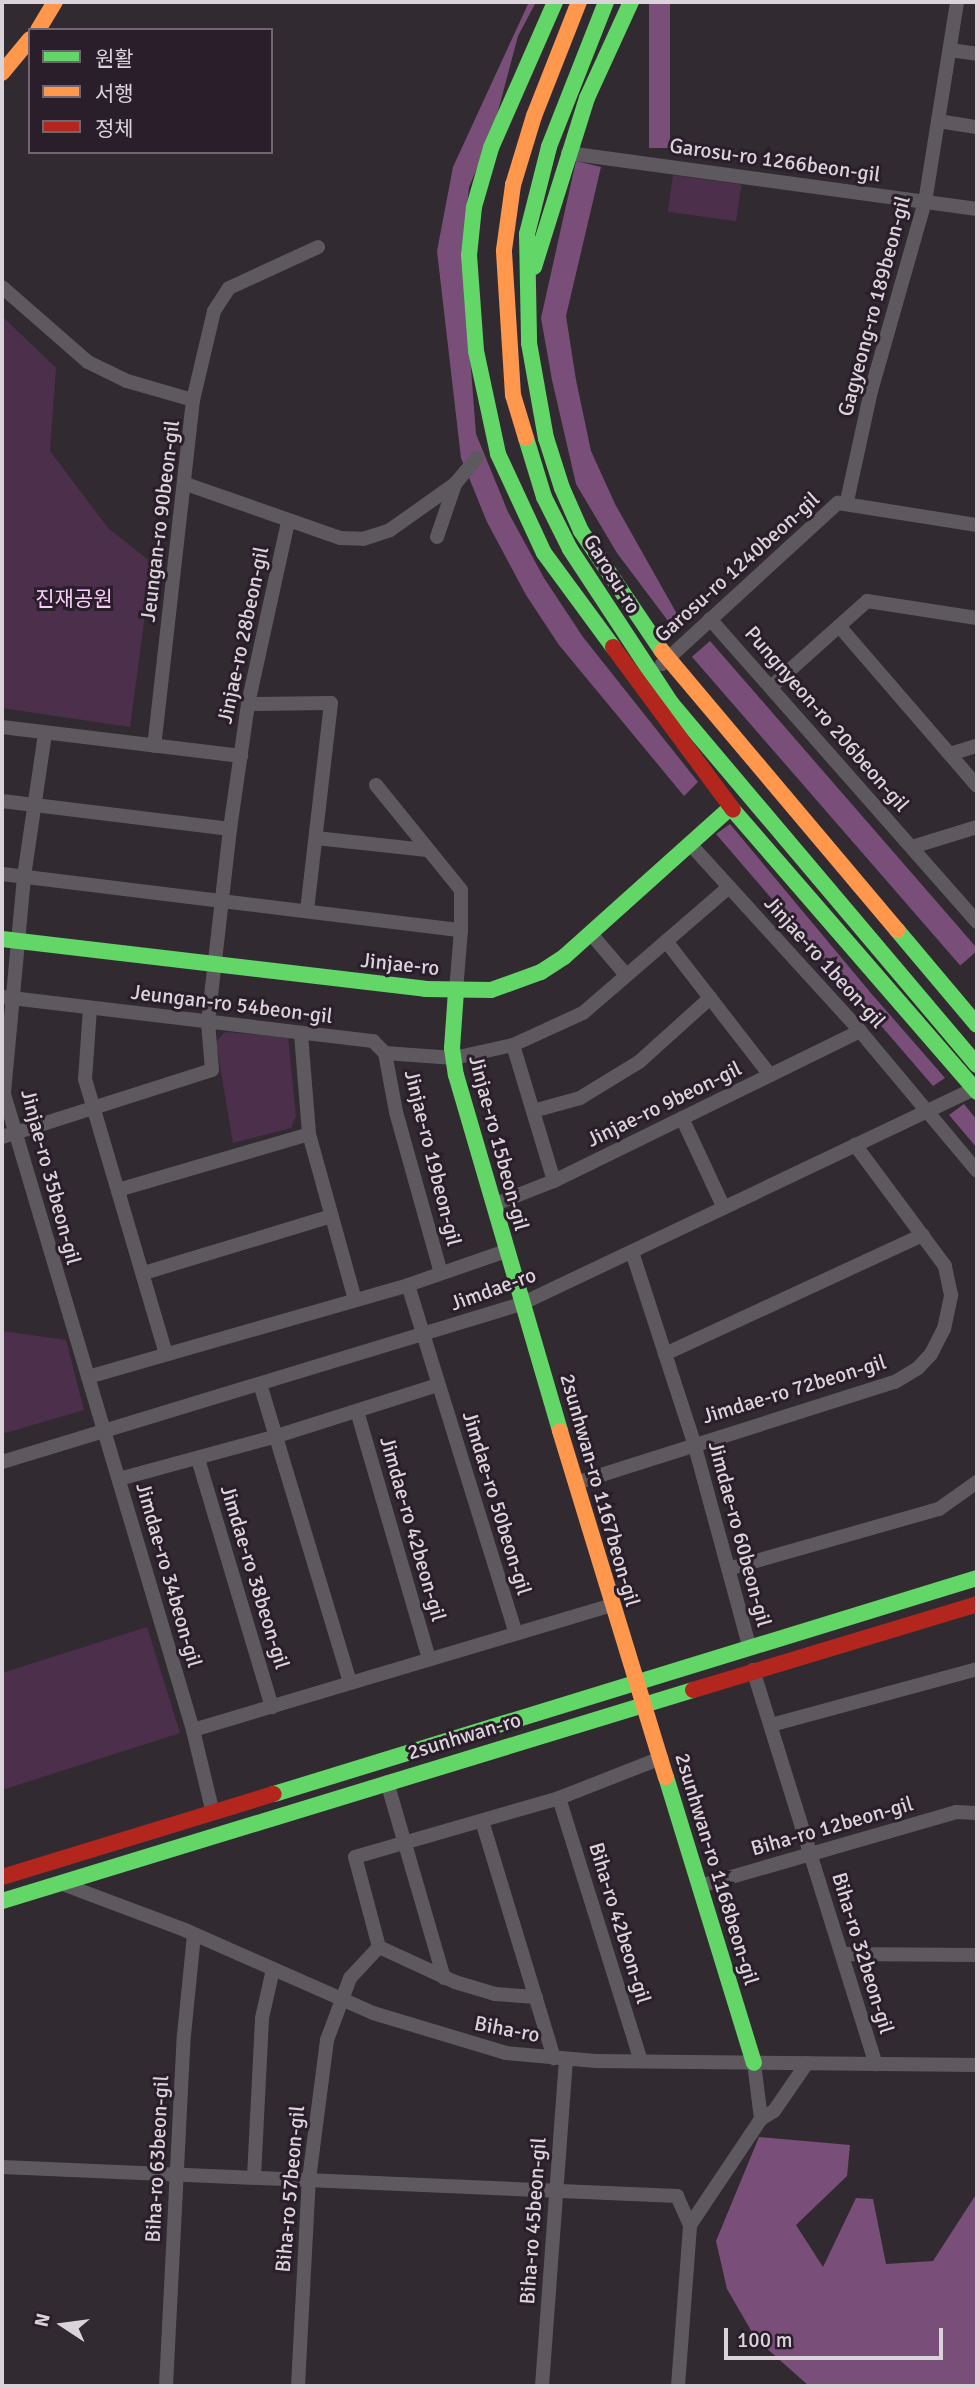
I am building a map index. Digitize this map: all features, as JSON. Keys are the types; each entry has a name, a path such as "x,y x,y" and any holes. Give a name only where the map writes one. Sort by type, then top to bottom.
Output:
{"main road":[{"path":"39,28 55,2"},
{"path":"491,148 555,2"},
{"name":"Garosu-ro","path":"606,2 536,187 527,234 526,296 537,394 562,488 581,531 668,659 977,1025"},
{"path":"526,296 568,153 631,2"},
{"path":"491,148 576,8"},
{"name":"Garosu-ro","path":"576,8 534,116 508,212 504,280 513,395 544,497 570,549 671,703 977,1065"},
{"path":"2,73 28,42"},
{"name":"Garosu-ro","path":"491,148 474,207 469,255 484,401 520,510 580,605"},
{"path":"580,605 651,671"},
{"path":"580,605 686,743 731,807 976,1091"},
{"path":"671,703 686,743"},
{"name":"Jinjae-ro","path":"10,940 456,991 491,990 515,984 541,972 592,935 731,807"},
{"name":"Jinjae-ro 15beon-gil","path":"456,991 454,1058 522,1304"},
{"name":"2sunhwan-ro 1167beon-gil","path":"522,1304 579,1482 638,1690"},
{"name":"2sunhwan-ro","path":"937,1589 977,1567"},
{"name":"2sunhwan-ro","path":"2,1901 387,1782 638,1690 749,1646 977,1578"},
{"name":"2sunhwan-ro","path":"2,1877 213,1812 638,1690 753,1670 977,1604"},
{"name":"2sunhwan-ro","path":"941,1616 977,1611"},
{"path":"941,1616 977,1618"},
{"name":"2sunhwan-ro 1168beon-gil","path":"638,1690 754,2063"}],"street":[{"name":"Gagyeong-ro 189beon-gil","path":"847,501 871,391 926,202 957,2"},
{"path":"950,50 977,54"},
{"path":"938,121 977,127"},
{"name":"Garosu-ro 1266beon-gil","path":"568,153 977,209"},
{"path":"193,400 214,311 229,288 318,247"},
{"name":"Jeungan-ro 90beon-gil","path":"2,287 88,362 127,381 193,400 186,484 153,746"},
{"path":"186,484 288,522 340,538 363,539 390,530 455,484 477,458"},
{"path":"437,537 455,484"},
{"name":"Garosu-ro 1240beon-gil","path":"651,671 668,659 838,503 847,501 977,525"},
{"name":"Jinjae-ro 28beon-gil","path":"92,1108 212,1070 208,1022 217,965 230,829 248,704 288,522"},
{"path":"772,686 867,601 977,618"},
{"name":"Pungnyeon-ro 206beon-gil","path":"710,619 974,914"},
{"path":"839,626 977,786"},
{"path":"248,704 331,703 307,911"},
{"name":"Jinjae-ro 28beon-gil","path":"2,727 241,756"},
{"name":"Jinjae-ro 35beon-gil","path":"45,734 24,877 10,940 4,1084 8,1135 105,1431"},
{"path":"950,754 977,746"},
{"path":"376,785 461,890 456,991"},
{"path":"2,801 230,829"},
{"path":"912,847 977,827"},
{"path":"316,838 427,850"},
{"name":"Jinjae-ro 1beon-gil","path":"691,845 860,1031 977,1171"},
{"path":"2,874 461,930"},
{"path":"554,1181 513,1045 583,1013 729,887"},
{"path":"592,935 626,975"},
{"name":"Jinjae-ro 9beon-gil","path":"493,1205 554,1181 770,1075 666,941"},
{"name":"Jeungan-ro 54beon-gil","path":"6,998 373,1041 385,1053 454,1058 513,1045"},
{"name":"Jinjae-ro 9beon-gil","path":"533,1111 580,1098 639,1062 710,998"},
{"path":"90,1008 85,1079 166,1354"},
{"path":"770,1075 860,1031"},
{"path":"301,1034 309,1134 355,1300"},
{"name":"Jinjae-ro 19beon-gil","path":"385,1053 396,1112 441,1273"},
{"name":"Jimdae-ro","path":"2,1462 522,1304 927,1110 976,1091"},
{"path":"8,1135 92,1108"},
{"path":"682,1118 724,1208"},
{"path":"117,1190 309,1134"},
{"name":"Jimdae-ro 72beon-gil","path":"579,1482 694,1443 895,1382 918,1368 944,1329 951,1295 946,1266 855,1145"},
{"path":"144,1273 332,1216"},
{"path":"665,1354 923,1235"},
{"path":"88,1377 408,1285 506,1251"},
{"name":"Jimdae-ro 60beon-gil","path":"632,1252 694,1443 749,1646"},
{"name":"Jimdae-ro 50beon-gil","path":"408,1285 516,1633"},
{"path":"260,1384 350,1683"},
{"path":"119,1479 277,1436 438,1385"},
{"name":"Jimdae-ro 42beon-gil","path":"357,1411 429,1659"},
{"name":"Jimdae-ro 34beon-gil","path":"105,1431 193,1730 213,1812"},
{"name":"Jimdae-ro 38beon-gil","path":"198,1459 272,1706"},
{"path":"728,1569 939,1509 977,1482"},
{"path":"193,1730 612,1605"},
{"path":"771,1725 977,1669"},
{"name":"Biha-ro 32beon-gil","path":"753,1670 876,2064"},
{"path":"536,1997 495,1994 444,1978 379,1947 355,1857 559,1798 661,1758"},
{"path":"387,1782 444,1978"},
{"name":"Biha-ro 42beon-gil","path":"559,1798 641,2061"},
{"name":"Biha-ro 12beon-gil","path":"700,1886 957,1812 977,1813"},
{"path":"482,1821 536,1997 560,2059"},
{"name":"Biha-ro","path":"60,1883 194,1934 340,1999 450,2039 560,2059 977,2066"},
{"name":"Biha-ro 63beon-gil","path":"166,2386 184,2035 194,1934"},
{"name":"Biha-ro 57beon-gil","path":"298,2386 309,2179 327,2040 350,1978 379,1947"},
{"path":"842,1954 977,1955"},
{"path":"254,2176 262,2018 273,1969"},
{"name":"Biha-ro 45beon-gil","path":"542,2386 556,2192 560,2059"},
{"path":"754,2063 761,2119"},
{"path":"690,2225 761,2119 774,2111 807,2063"},
{"path":"2,2167 677,2196 690,2225 678,2386"}],"green space":[{"path":"673,175 741,185 736,221 668,212"},
{"name":"진재공원","path":"2,316 56,368 50,451 108,528 152,563 130,727 2,708"},
{"path":"225,1032 288,1037 296,1116 291,1128 233,1143 216,1042"},
{"path":"2,1331 66,1340 84,1410 2,1434"},
{"path":"147,1627 180,1733 2,1790 2,1673"}],"shaded area":[{"path":"529,2 536,2 518,36 493,130 469,187 462,252 476,434 508,512 544,578 583,637 698,782 684,796 559,645 526,595 487,522 461,458 437,251 453,167"},
{"path":"649,2 670,2 670,148 649,148"},
{"path":"576,161 601,167 566,316 576,380 591,451 615,504 677,614 668,621 617,553 576,484 552,380 541,318"},
{"path":"710,641 977,948 960,965 692,657"},
{"path":"730,824 945,1078 933,1086 716,834"},
{"path":"964,1104 977,1120 977,1148 949,1115"},
{"path":"759,2137 850,2145 847,2176 796,2225 823,2267 856,2198 873,2199 886,2264 933,2261 977,2193 977,2386 809,2386 756,2339 727,2289 716,2241"}],"traffic: fast":[{"path":"555,2 491,148 474,207 469,255 476,351 498,454 544,553 613,647"},
{"path":"606,2 549,147 527,234 529,343 546,438 562,488 581,531 662,651"},
{"path":"534,267 587,98 631,2"},
{"path":"526,438 544,497 570,549 671,703 977,1065"},
{"path":"2,939 425,989 491,990 541,972 564,957 731,807"},
{"path":"733,810 977,1092"},
{"path":"897,930 977,1025"},
{"path":"456,991 452,1048 456,1075 560,1431"},
{"path":"274,1794 977,1578"},
{"path":"2,1901 693,1690"},
{"path":"666,1777 754,2063"}],"traffic: slow":[{"path":"39,28 55,2"},
{"path":"526,438 513,395 504,250 513,185 534,116 579,2"},
{"path":"2,73 28,41"},
{"path":"662,651 897,930"},
{"path":"560,1431 666,1777"}],"traffic: jam":[{"path":"613,647 733,810"},
{"path":"693,1690 977,1604"},
{"path":"2,1877 274,1794"}]}
